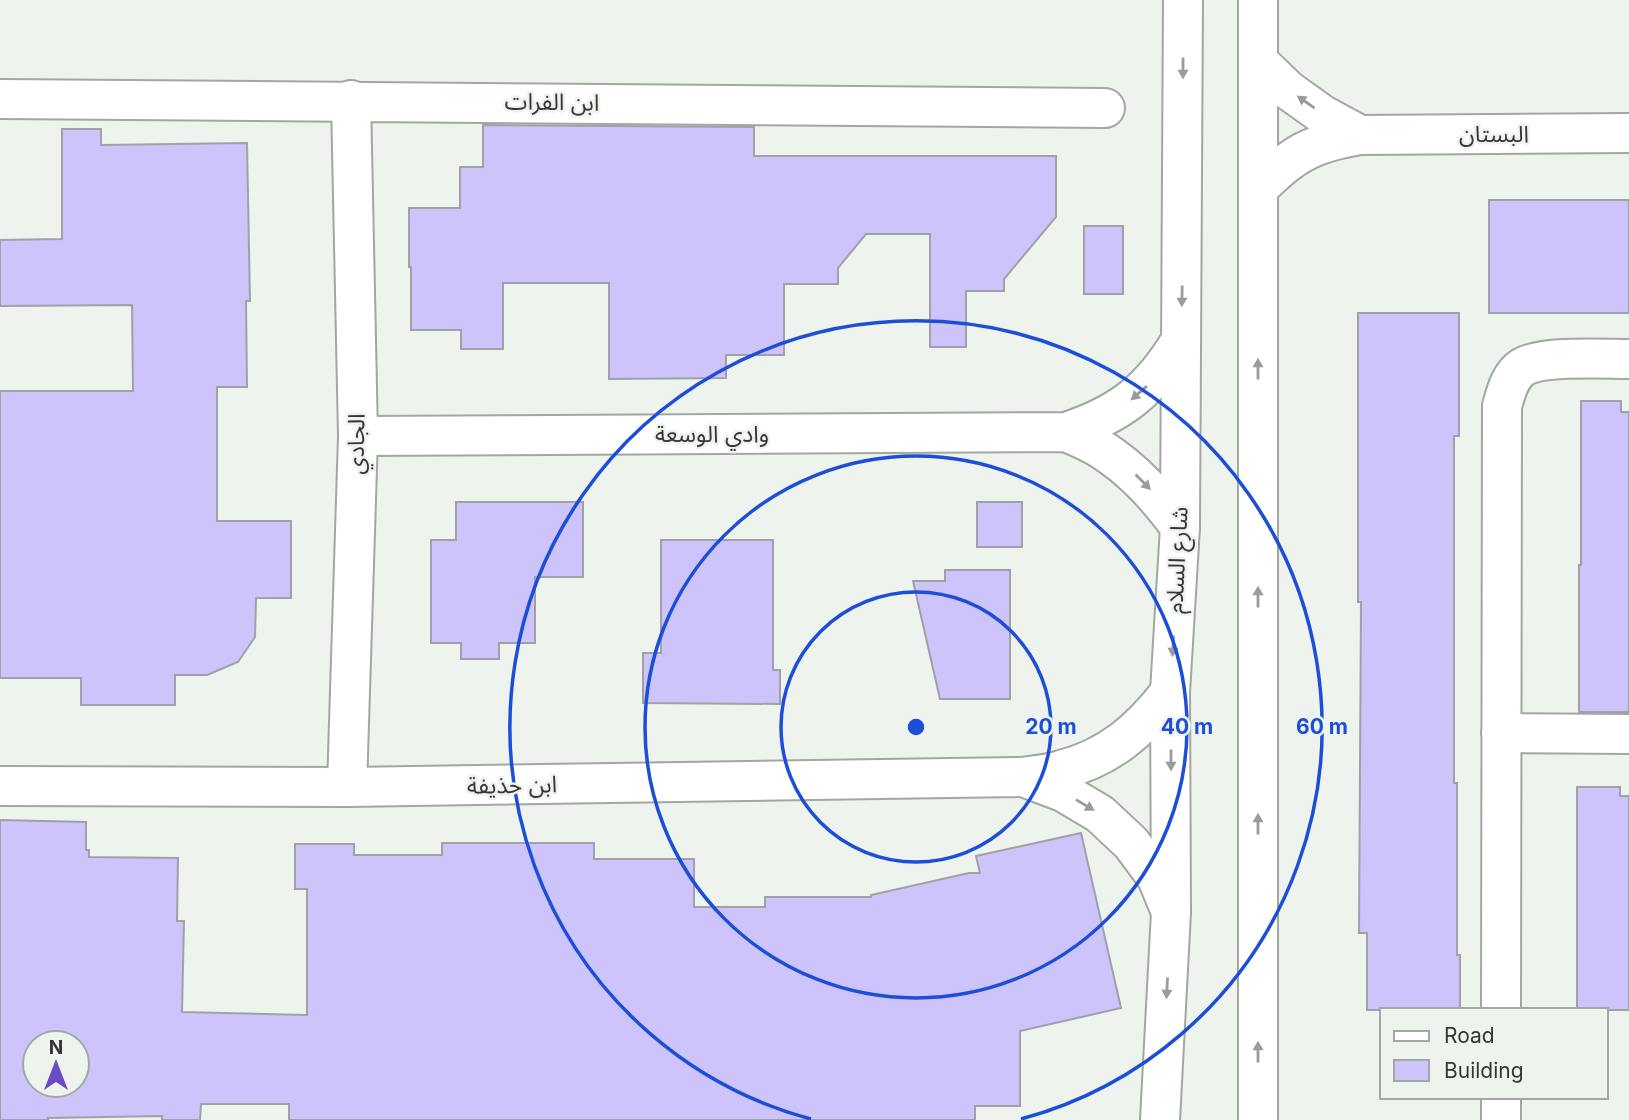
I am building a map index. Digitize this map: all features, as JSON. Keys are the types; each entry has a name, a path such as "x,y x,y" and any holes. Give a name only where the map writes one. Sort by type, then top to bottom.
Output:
{"street":[{"name":"شارع السلام","path":"1160,1120 1171,912 1170,692 1180,527 1183,0"},
{"path":"1258,0 1262,1111"},
{"name":"البستان","path":"1258,61 1323,115 1360,135"},
{"name":"ابن الفرات","path":"0,99 1105,108"},
{"name":"الجادي","path":"347,787 358,436 351,100"},
{"name":"البستان","path":"1258,189 1279,168 1303,151 1331,140 1360,135 1629,133"},
{"name":"وادي الوسعة","path":"358,436 1066,432 1112,414 1132,400 1168,363 1181,340"},
{"path":"1501,1008 1502,405 1508,384 1522,367 1548,360 1629,359"},
{"name":"وادي الوسعة","path":"1066,432 1100,448 1132,471 1158,497 1180,527"},
{"name":"ابن حذيفة","path":"0,786 347,787 1023,777 1060,771 1111,749 1153,714 1170,692"},
{"path":"1501,733 1629,734"},
{"name":"ابن حذيفة","path":"1023,777 1063,792 1100,814 1132,844 1157,878 1171,912"},
{"path":"1501,1099 1501,1120"}],"building":[{"path":"483,125 754,127 754,156 1056,156 1056,217 1004,279 1004,291 966,291 966,347 930,347 930,234 866,234 838,268 838,284 784,284 784,355 726,355 726,378 609,379 609,283 503,283 503,349 461,349 461,330 411,330 409,208 460,208 460,167 483,167"},
{"path":"62,129 101,129 101,145 247,143 250,301 246,301 247,387 217,387 217,521 291,521 291,598 256,598 255,637 238,662 207,675 175,675 175,705 81,705 81,678 0,678 0,391 133,391 132,305 0,306 0,240 62,239"},
{"path":"1489,200 1629,200 1629,313 1489,313"},
{"path":"1084,226 1123,226 1123,294 1084,294"},
{"path":"1358,313 1459,313 1459,436 1454,436 1454,783 1457,783 1457,955 1460,955 1460,1008 1367,1010 1367,933 1359,933 1361,602 1358,602"},
{"path":"1581,401 1621,401 1621,412 1629,412 1629,712 1579,712"},
{"path":"456,502 583,502 583,577 535,577 535,643 499,643 499,659 461,659 461,643 431,643 431,540 456,540"},
{"path":"977,502 1022,502 1022,547 977,547"},
{"path":"661,540 773,540 773,670 780,670 780,704 643,703 643,653 661,653"},
{"path":"945,570 1010,570 1010,699 940,699 913,581 945,581"},
{"path":"1577,787 1620,787 1620,796 1629,796 1629,1010 1577,1008"},
{"path":"0,820 86,822 86,850 89,850 89,857 178,858 177,921 184,921 182,1012 307,1015 307,889 295,889 295,844 354,844 354,855 442,855 442,843 594,843 594,859 694,859 694,907 765,907 765,897 871,897 969,873 980,873 976,856 1081,833 1121,1008 1020,1031 1020,1106 975,1106 975,1120 289,1120 289,1104 201,1104 200,1120 162,1120 162,1116 0,1120"}]}
